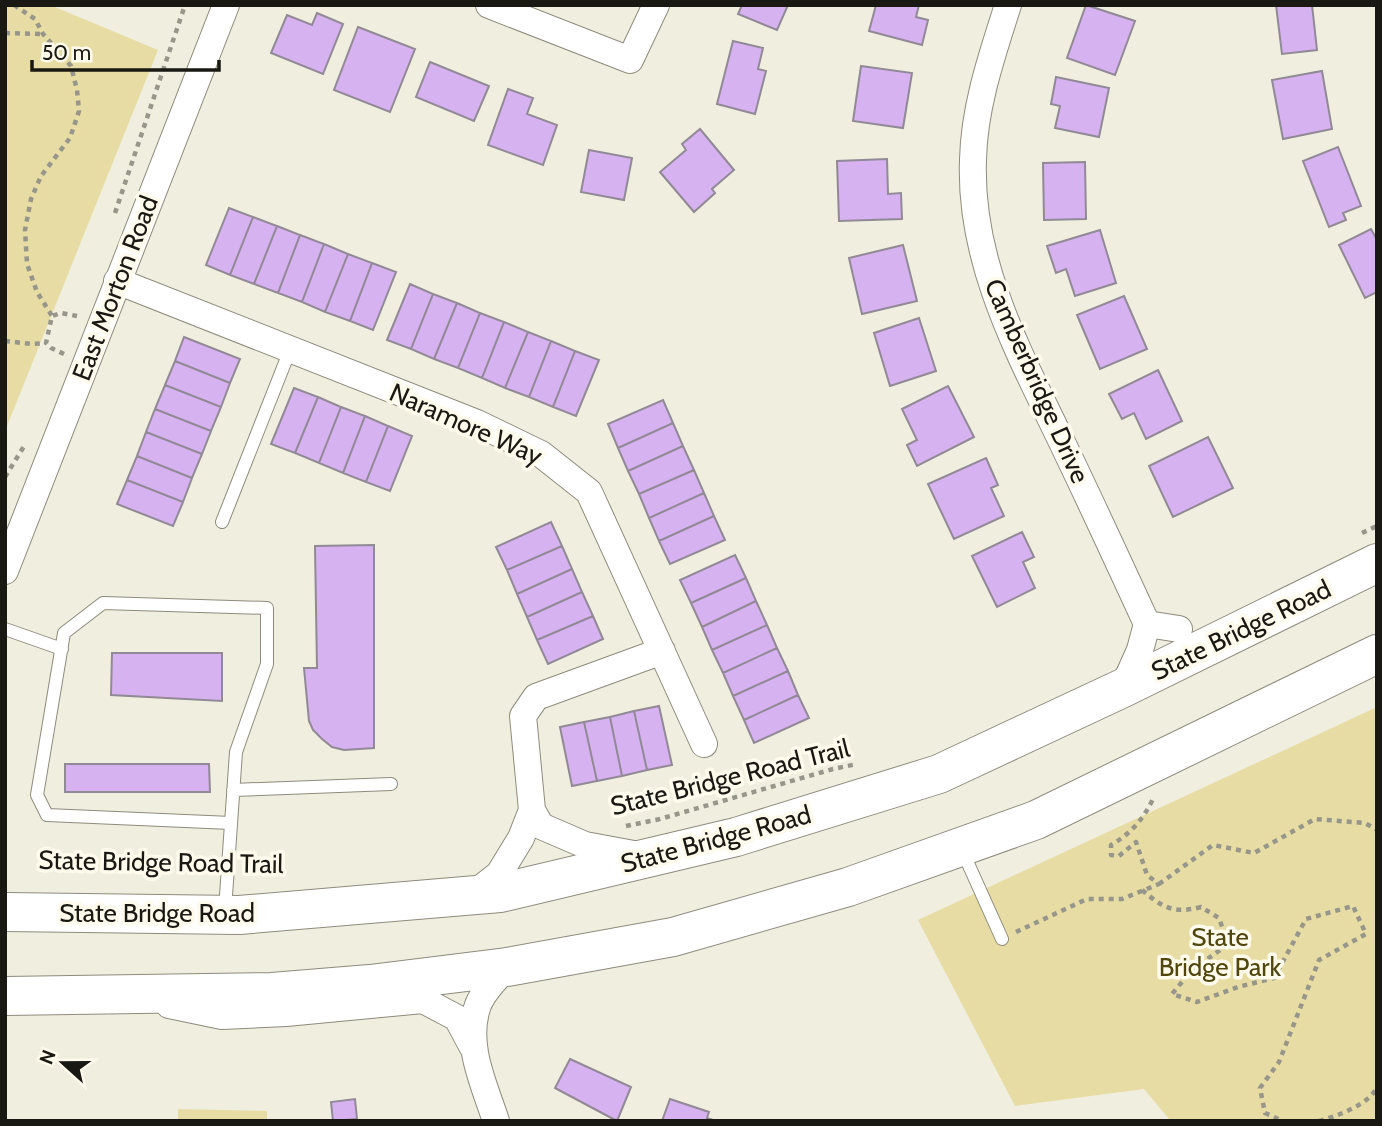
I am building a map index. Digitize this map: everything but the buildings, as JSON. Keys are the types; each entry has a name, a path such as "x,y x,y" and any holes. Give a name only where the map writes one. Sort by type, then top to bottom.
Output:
{"highway":[{"name":"State Bridge Road","path":"1163,626 1202,627 1369,549"},
{"name":"State Bridge Road","path":"5,912 224,915 500,894 736,837 939,774 1123,688 1369,549"},
{"path":"5,996 272,992 370,984 508,967 673,937 848,887 1036,820 1377,654"}],"street":[{"name":"East Morton Road","path":"5,571 226,5"},
{"path":"489,5 630,60 656,5"},
{"name":"Camberbridge Drive","path":"1008,5 992,54 977,116 972,161 979,233 991,285 1029,373 1163,626"},
{"name":"Naramore Way","path":"117,281 477,423 541,454 589,492 704,744"},
{"path":"1123,688 1140,650 1163,626"},
{"path":"651,858 585,845 541,826 533,810 523,716 536,697 662,651"},
{"path":"470,896 499,874 521,838 533,810"},
{"path":"472,1046 477,1006 486,990 508,967"},
{"path":"153,995 172,1006 222,1016 423,1000 457,1018 472,1046 496,1121"}],"lane":[{"path":"222,522 290,350"},
{"path":"224,915 231,823 236,752 267,664 267,608 103,603 64,633 37,795 47,815 231,823"},
{"path":"5,629 62,649"},
{"path":"233,790 391,784"},
{"path":"960,847 1002,939"}],"path":[{"path":"14,5 35,19 43,34 71,66 79,111 70,138 41,176 31,199 25,230 27,264 37,292 52,316 46,343"},
{"path":"112,221 184,5"},
{"path":"5,33 43,34"},
{"path":"73,329 82,304"},
{"path":"52,316 61,313 77,316"},
{"path":"5,341 46,343 64,354"},
{"path":"60,365 68,341"},
{"path":"5,477 32,433"},
{"path":"1369,549 1377,526"},
{"name":"State Bridge Road Trail","path":"625,826 660,819 858,764"},
{"path":"1157,792 1145,815 1128,836 1111,845 1111,855 1119,856 1136,842 1147,875 1158,884"},
{"path":"1002,939 1087,898 1122,899 1158,884 1213,845 1254,853 1315,819 1365,823 1377,830"},
{"path":"1142,890 1156,903 1180,912 1201,907 1219,918 1225,935 1220,950 1192,970 1172,994 1197,1002 1238,987 1274,978 1306,919 1353,906 1366,934 1319,960 1279,1062 1260,1088 1265,1113 1283,1121"},
{"path":"1319,1121 1340,1116 1374,1093 1377,1087"}],"green space":[{"path":"5,5 50,5 158,50 5,431"},
{"name":"State Bridge Park","path":"1377,707 1377,1121 1177,1121 1169,1119 1144,1089 1015,1106 918,920"},
{"path":"178,1109 267,1111 267,1121 178,1121"}]}
